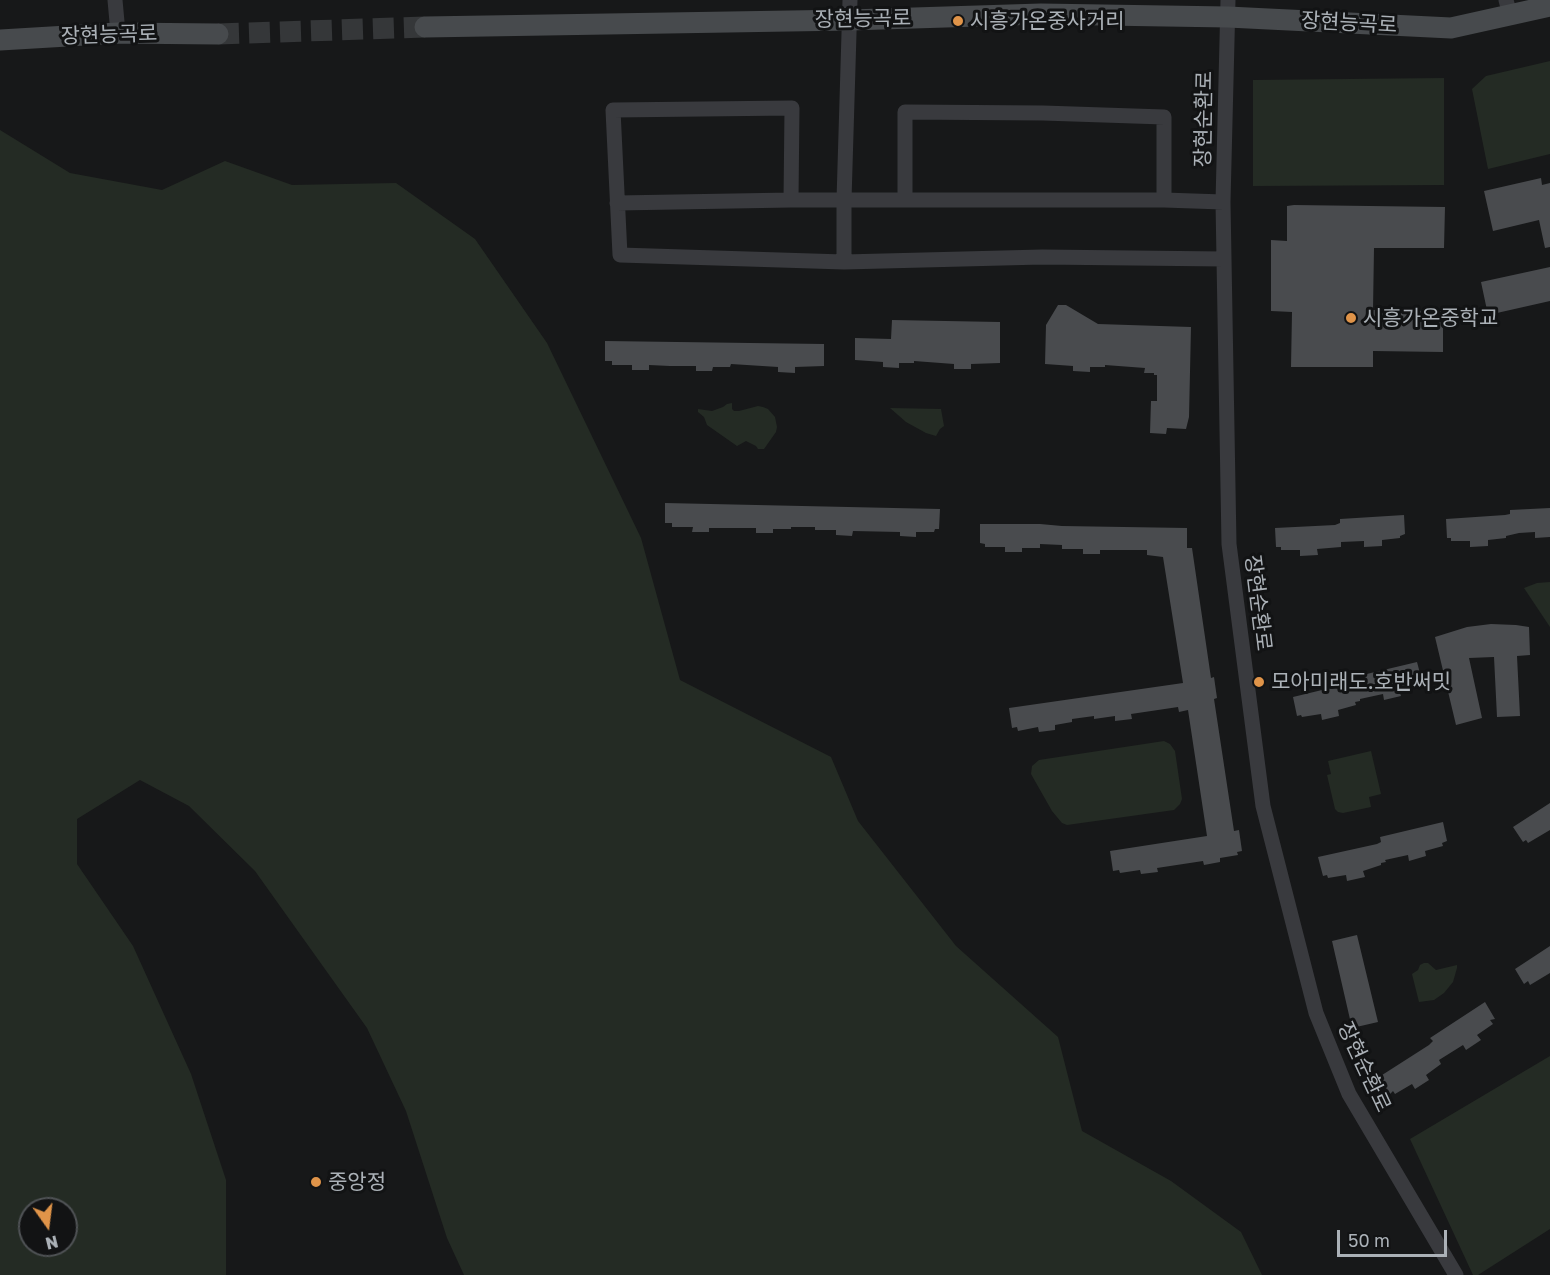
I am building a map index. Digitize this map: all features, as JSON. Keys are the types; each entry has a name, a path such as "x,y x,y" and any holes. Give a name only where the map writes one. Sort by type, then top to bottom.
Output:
{"main road":[{"name":"장현능곡로","path":"425,27 850,10 1041,14 1228,9 1451,28 1508,8 1550,6"},
{"name":"장현능곡로","path":"0,40 118,33 218,34"}],"street":[{"path":"115,0 118,33"},
{"name":"장현순환로","path":"1228,9 1223,202 1229,544 1263,806 1316,1013 1328,1043 1349,1094 1456,1275"},
{"path":"844,262 850,10"},
{"path":"791,200 792,108 613,110 620,255 844,262 1042,257 1224,259"},
{"path":"905,200 905,112 916,112 1164,117 1164,200"},
{"path":"617,203 791,200 1223,202"}],"shaded area":[{"path":"1550,61 1550,154 1488,169 1472,89 1486,76"},
{"path":"1444,78 1444,185 1253,186 1253,80"},
{"path":"0,130 70,173 162,190 225,161 292,185 396,183 475,239 547,343 641,538 680,680 831,757 858,821 956,946 1058,1037 1082,1131 1171,1181 1241,1232 1262,1275 464,1275 447,1238 406,1111 367,1028 255,871 189,806 140,780 77,819 77,864 133,946 191,1074 226,1180 226,1275 0,1275"},
{"path":"732,403 734,411 758,406 768,409 775,417 776,432 764,449 758,449 746,441 737,446 707,425 704,417 698,412 698,409 712,411"},
{"path":"890,408 941,409 944,426 936,436 926,433 906,422"},
{"path":"1550,582 1550,627 1524,588 1537,583"},
{"path":"1164,741 1170,744 1175,751 1182,799 1174,810 1067,825 1062,823 1052,811 1031,774 1032,766 1039,760"},
{"path":"1371,751 1381,794 1369,797 1371,807 1338,812 1335,809 1327,775 1331,774 1328,761"},
{"path":"1424,963 1428,963 1436,970 1457,965 1457,968 1453,982 1444,993 1434,1000 1419,1002 1412,974"},
{"path":"1550,1056 1550,1229 1478,1275 1473,1275 1410,1139"}],"building":[{"path":"1541,178 1542,185 1550,183 1550,247 1545,248 1539,220 1493,231 1484,191"},
{"path":"1287,206 1445,207 1444,248 1374,248 1373,310 1443,311 1443,352 1373,351 1373,367 1291,367 1292,312 1271,311 1271,240 1287,241"},
{"path":"1550,267 1550,301 1488,315 1481,282"},
{"path":"1058,305 1066,305 1098,324 1191,327 1189,417 1186,429 1167,428 1166,434 1150,433 1151,401 1157,401 1157,375 1144,373 1145,368 1105,365 1105,367 1090,367 1090,372 1073,371 1073,366 1045,364 1046,325"},
{"path":"892,320 1000,322 1000,363 971,364 971,369 954,369 954,364 914,361 914,363 899,363 899,368 883,367 883,362 855,360 855,338 891,339"},
{"path":"605,341 824,344 824,366 795,367 795,373 778,372 778,367 731,364 730,367 713,367 712,371 696,371 696,366 649,365 649,370 632,370 632,365 612,365 612,361 605,361"},
{"path":"665,503 940,509 939,529 935,529 934,532 916,532 916,537 900,536 900,532 853,531 852,536 836,535 836,530 815,530 815,527 773,529 773,533 756,533 756,528 709,528 709,532 692,532 693,527 672,527 672,523 665,523"},
{"path":"1550,508 1550,537 1535,538 1535,532 1519,533 1506,536 1506,538 1488,540 1488,546 1470,547 1470,541 1451,541 1451,538 1447,538 1446,519 1505,515 1510,514 1510,510"},
{"path":"1404,515 1405,534 1400,538 1382,540 1382,546 1364,547 1364,541 1341,542 1341,547 1317,549 1318,555 1300,556 1300,550 1281,550 1281,547 1276,547 1275,528 1335,525 1340,523 1340,519"},
{"path":"980,524 1187,528 1187,548 1192,548 1211,678 1214,677 1217,698 1214,699 1234,831 1239,830 1242,851 1237,852 1238,855 1220,858 1220,862 1204,865 1203,861 1157,868 1158,872 1141,874 1140,870 1120,873 1119,870 1113,871 1110,851 1207,836 1188,710 1179,712 1178,707 1131,714 1132,719 1115,721 1115,716 1072,719 1072,722 1055,725 1055,730 1039,732 1038,727 1018,731 1017,727 1012,728 1009,708 1183,683 1163,557 1147,555 1147,550 1100,550 1100,554 1083,554 1083,549 1062,549 1062,545 1040,544 1040,548 1022,548 1022,552 1005,552 1005,547 985,547 985,544 980,543"},
{"path":"1491,624 1529,627 1530,655 1517,656 1520,716 1497,717 1494,657 1469,658 1482,718 1456,725 1435,637 1467,627"},
{"path":"1417,662 1422,681 1417,682 1418,685 1399,690 1401,696 1384,700 1383,694 1360,699 1355,702 1356,705 1338,710 1339,716 1322,720 1321,714 1297,716 1293,697 1351,683 1356,681 1354,677"},
{"path":"1550,803 1550,830 1528,843 1526,840 1523,842 1513,827"},
{"path":"1443,822 1447,841 1442,843 1443,846 1425,851 1426,856 1409,861 1408,855 1385,860 1386,862 1381,865 1363,871 1365,877 1347,881 1346,875 1328,878 1327,875 1323,876 1318,857 1377,844 1381,842 1380,837"},
{"path":"1357,935 1378,1022 1352,1028 1332,941"},
{"path":"1550,946 1550,973 1530,985 1528,981 1524,984 1515,969"},
{"path":"1485,1002 1495,1019 1490,1020 1493,1024 1477,1035 1481,1040 1466,1050 1463,1045 1439,1060 1441,1064 1426,1075 1429,1080 1415,1089 1412,1084 1395,1094 1393,1091 1390,1094 1379,1077 1429,1045 1433,1041 1430,1038"}],"tunnel":[{"path":"218,34 425,27"}],"place":[{"name":"시흥가온중사거리","path":"958,21"},
{"name":"시흥가온중학교","path":"1351,318"},
{"name":"모아미래도.호반써밋","path":"1259,682"},
{"name":"중앙정","path":"316,1182"}]}
